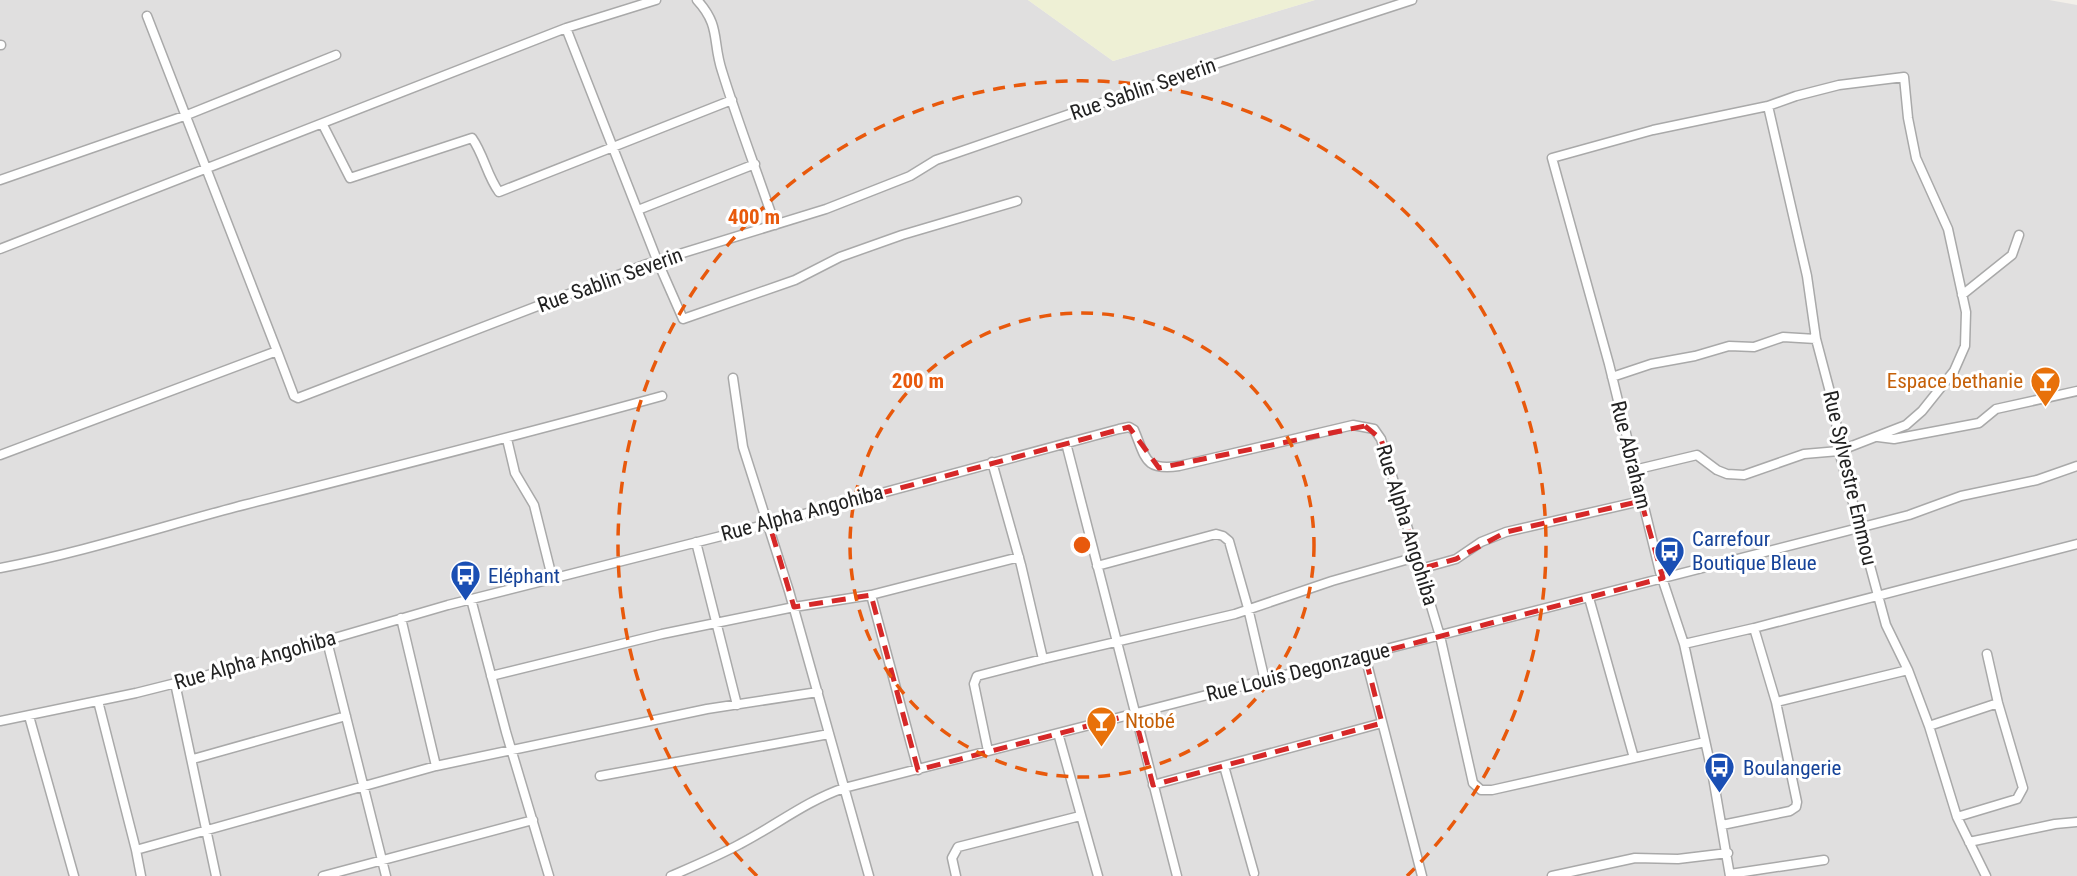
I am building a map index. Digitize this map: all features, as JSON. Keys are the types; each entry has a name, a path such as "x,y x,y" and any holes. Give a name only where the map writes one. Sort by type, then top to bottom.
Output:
{"street":[{"path":"0,249 566,29 656,0"},
{"path":"698,0 714,24 722,71 775,225"},
{"name":"Rue Sablin Severin","path":"277,351 294,396 298,398 657,260 825,209 897,181 936,160 1215,64 1412,0"},
{"path":"0,455 277,351 147,16"},
{"path":"566,29 680,317 687,318 795,280 840,257 902,235 1017,201"},
{"path":"0,180 187,115 337,55"},
{"path":"1634,470 1697,455 1717,470 1727,474 1744,475 1804,454 1839,451 1878,437 1906,425 1922,411 1954,371 1965,346 1967,322 1948,229 1916,158 1908,118 1905,77 1839,85 1768,106"},
{"path":"323,125 350,178 472,138 499,192 732,100"},
{"name":"Rue Abraham","path":"1730,875 1728,853 1684,644 1662,578 1612,377 1552,158 1653,130 1768,106"},
{"name":"Rue Sylvestre Emmou","path":"1768,106 1807,276 1816,339 1830,387 1839,451 1886,625 1908,670 1929,726 1957,817 1986,876"},
{"path":"638,210 755,164"},
{"path":"1962,295 2012,255 2019,235"},
{"path":"1612,377 1651,364 1729,346 1754,347 1783,337 1816,339"},
{"path":"733,378 743,447 794,607 869,876"},
{"path":"1878,437 1894,439 1979,423 1996,409 2077,391"},
{"path":"0,568 61,555 662,396"},
{"name":"Rue Alpha Angohiba","path":"0,721 98,701 291,654 471,598 696,542 1129,427 1134,430 1150,464 1158,468 1179,466 1341,427 1365,426 1374,429 1381,439 1440,636 1473,783 1481,790 1492,790 1634,758"},
{"path":"507,439 515,473 534,505 552,578"},
{"path":"1066,443 1177,876"},
{"path":"992,462 1019,557 1043,659"},
{"name":"Rue Louis Degonzague","path":"671,876 740,845 801,807 844,788 1909,515 1961,496 2038,480 2077,466"},
{"path":"1420,569 1456,559 1481,542 1506,532 1642,501"},
{"path":"1097,566 1216,534 1223,536 1228,541 1248,608 1265,681"},
{"path":"696,542 737,705"},
{"path":"1684,644 2077,544"},
{"path":"491,676 794,607 871,595 1019,557"},
{"path":"988,751 974,684 977,676 1235,614 1416,557"},
{"path":"871,595 918,770"},
{"path":"471,598 511,751 550,876"},
{"path":"1589,598 1634,758 1705,741"},
{"path":"401,618 436,766"},
{"path":"1722,825 1790,811 1796,807 1797,802 1776,702 1754,628"},
{"path":"327,641 386,876"},
{"path":"1957,817 2017,799 2021,794 2022,782 1998,703 1987,653"},
{"path":"1365,656 1422,876"},
{"path":"1776,702 1908,670"},
{"path":"175,683 216,876"},
{"path":"136,850 436,766 707,709 818,692"},
{"path":"98,701 141,876"},
{"path":"1929,726 1998,703"},
{"path":"29,716 74,876"},
{"path":"193,759 346,716"},
{"path":"1153,785 1382,723"},
{"path":"1058,733 1098,876"},
{"path":"600,776 829,734"},
{"path":"1224,766 1254,873"},
{"path":"956,876 952,858 958,847 1080,816"},
{"path":"323,876 533,820"},
{"path":"1969,842 2077,822"},
{"path":"1552,876 1635,858 1678,859 1728,853"},
{"path":"1730,875 1824,860"}],"highlighted area":[{"path":"1365,426 1381,439 1420,569 1456,559 1506,532 1641,501 1663,578 1365,656 1382,723 1153,785 1134,714 918,770 871,595 794,607 769,523 1129,427 1159,468"}],"shaded area":[{"path":"0,0 1028,0 1113,61 1315,0 2049,0 2077,5 2077,876 0,876"}],"green space":[{"path":"1028,0 1315,0 1113,61"}],"place":[{"name":"Espace bethanie","path":"2046,408"},
{"name":"Carrefour Boutique Bleue","path":"1669,578"},
{"name":"Eléphant","path":"465,603"},
{"name":"Ntobé","path":"1102,748"},
{"name":"Boulangerie","path":"1720,795"}]}
